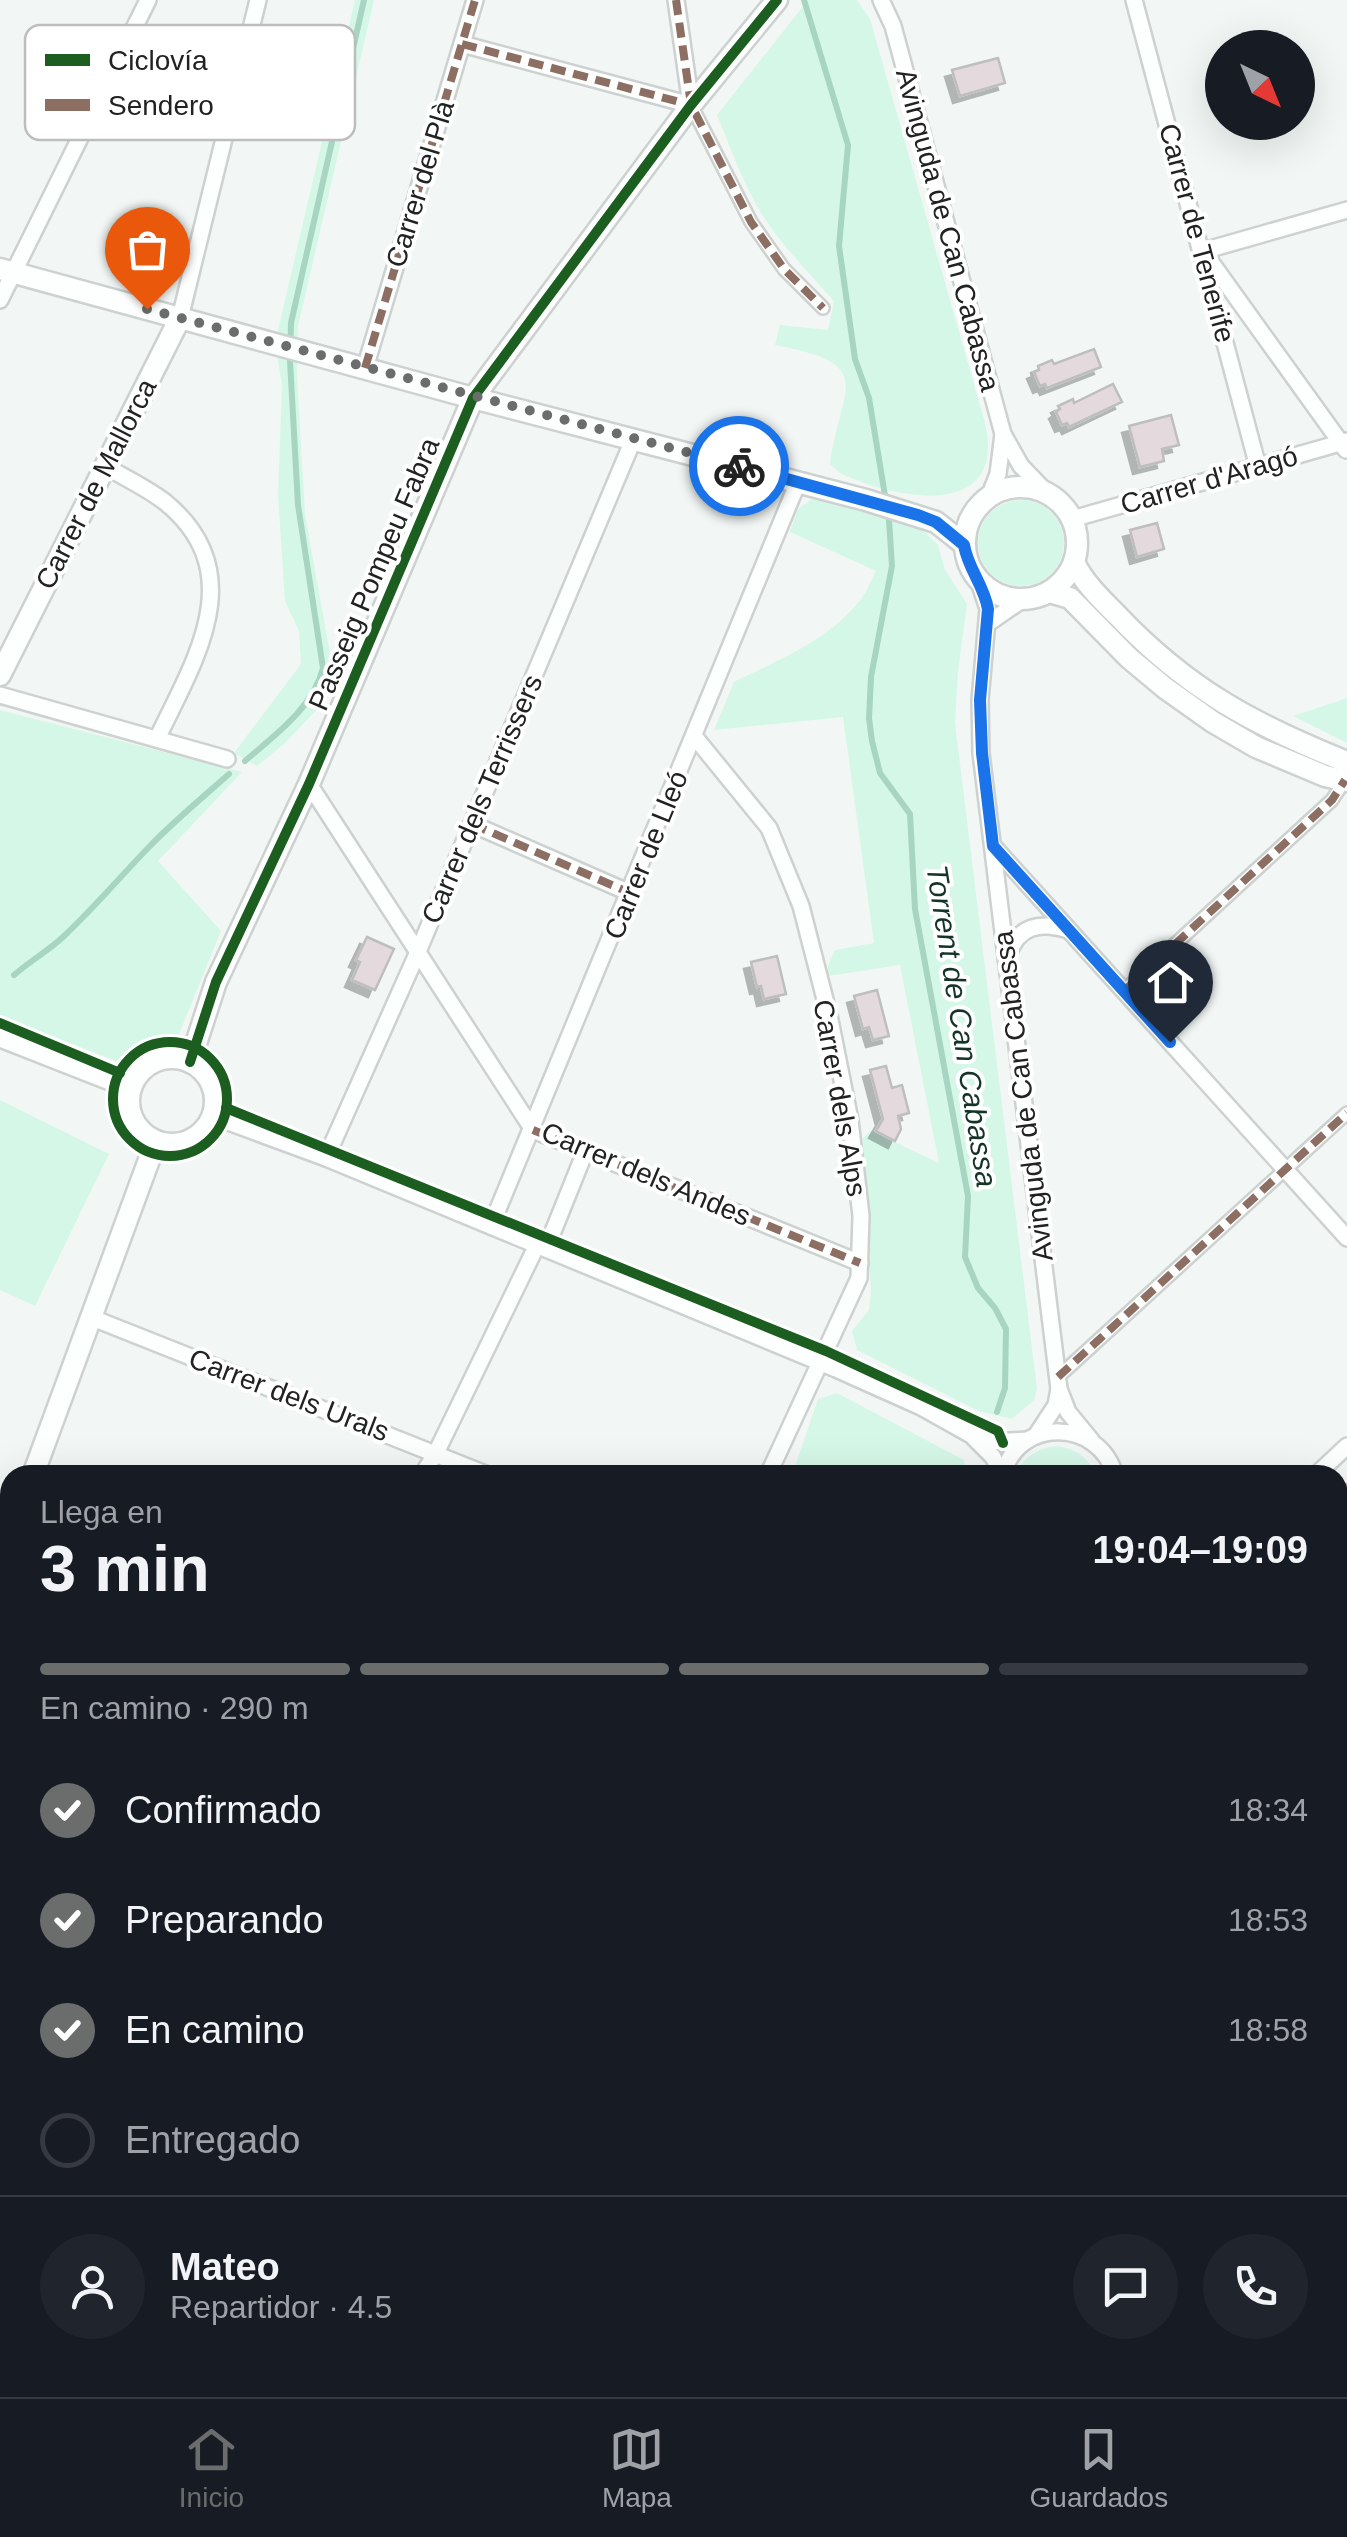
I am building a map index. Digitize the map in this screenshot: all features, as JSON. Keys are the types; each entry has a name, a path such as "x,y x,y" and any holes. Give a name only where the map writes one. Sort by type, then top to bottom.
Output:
{"street":[{"path":"135,25 148,0"},
{"name":"Carrer de Mallorca","path":"252,25 258,0"},
{"name":"Carrer del Plà","path":"364,368 475,0"},
{"path":"676,0 691,105 751,222 784,270 823,308"},
{"name":"Passeig Pompeu Fabra","path":"190,1062 216,982 310,784 473,398 691,105 777,0"},
{"name":"Avinguda de Can Cabassa","path":"880,0 893,26"},
{"name":"Avinguda de Can Cabassa","path":"891,0 893,26 1004,434 1021,466 1046,492"},
{"name":"Carrer de Tenerife","path":"1134,0 1258,467"},
{"path":"462,44 691,105"},
{"path":"0,300 6,271 75,140"},
{"name":"Carrer de Mallorca","path":"0,675 180,318 224,140"},
{"path":"1345,445 1203,251 1347,210"},
{"path":"6,271 866,500 936,522 964,545"},
{"name":"Avinguda de Can Cabassa","path":"982,503 998,474 1004,434"},
{"name":"Carrer dels Terrissers","path":"326,1158 417,954 634,438"},
{"name":"Carrer d'Aragó","path":"1072,518 1345,445"},
{"path":"105,466 163,501 178,516 206,561 212,592 201,648 157,740"},
{"name":"Carrer de Lleó","path":"491,1226 798,482"},
{"path":"918,515 942,517 1021,487 1046,492 1072,518 1078,542 1068,574 1050,592 1022,600 987,624"},
{"path":"982,503 967,526 964,545 969,568 979,582 996,594 1022,600"},
{"path":"1074,562 1094,592 1177,672 1265,729 1346,774"},
{"name":"Avinguda de Can Cabassa","path":"979,582 986,596 987,624 980,700 982,753 1058,1383 1068,1412 1104,1452 1110,1465"},
{"path":"1050,592 1070,598 1129,658 1213,722 1256,747 1325,776 1346,774"},
{"path":"0,695 227,759"},
{"name":"Carrer dels Alps","path":"694,736 769,828 801,906 850,1120 861,1216 859,1278 773,1465"},
{"path":"1124,991 1332,800 1346,774"},
{"name":"Carrer dels Andes","path":"310,784 533,1130 860,1263"},
{"path":"472,824 630,893"},
{"path":"993,846 1347,1238"},
{"path":"1007,960 1012,942 1035,925 1069,931"},
{"path":"0,1038 130,1090"},
{"path":"165,1058 190,1062 208,1078 214,1090 212,1116 207,1126 189,1140 156,1140 137,1126 129,1102 135,1078 165,1058"},
{"path":"1006,1465 1056,1405 1058,1383 1347,1113"},
{"path":"212,1116 326,1158 821,1362 921,1407 971,1435 993,1442 1066,1430 1091,1440"},
{"path":"37,1465 156,1140"},
{"path":"428,1465 542,1247 585,1152"},
{"name":"Carrer dels Urals","path":"90,1317 464,1465"},
{"path":"971,1435 997,1465"},
{"path":"1327,1465 1347,1446"}],"green space":[{"path":"355,0 374,0 355,82 355,25 349,25"},
{"path":"808,0 857,0 870,19 985,423 988,455 980,476 963,489 941,495 915,495 840,473 830,464 845,397 846,383 841,371 829,361 775,345 780,325 828,330 834,301 763,216 717,115"},
{"path":"322,140 341,140 298,326 297,375 305,514 334,676 327,699 257,766 234,753 301,664 299,631 285,601 278,495 282,385 275,343"},
{"path":"812,499 919,527 938,545 945,570 967,604 955,723 1037,1389 1034,1400 1012,1419 979,1411 857,1350 852,1331 869,1310 871,1291 863,1138 871,1131 939,1163 900,965 828,976 835,950 874,943 843,717 714,730 734,682 802,648 835,626 861,599 876,571 790,532 798,509"},
{"path":"1021,500 1045,507 1057,519 1064,543 1057,567 1045,579 1021,586 997,579 985,567 978,543 985,519 997,507"},
{"path":"1347,698 1347,743 1293,716"},
{"path":"0,710 242,772 158,861 221,931 177,1039 144,1044 116,1061 0,1016"},
{"path":"0,1100 109,1154 35,1306 0,1290"},
{"path":"837,1393 964,1460 965,1465 795,1465 818,1399"},
{"path":"1043,1449 1070,1449 1090,1465 1021,1465"}],"building":[{"path":"998,58 1005,83 960,96 952,70"},
{"path":"1094,349 1101,367 1047,388 1045,384 1040,386 1034,372 1039,370 1038,366"},
{"path":"1113,384 1122,402 1069,427 1067,423 1062,425 1056,412 1058,406 1073,399 1074,403"},
{"path":"1171,415 1179,445 1162,449 1164,461 1140,467 1129,426"},
{"path":"1157,523 1164,549 1137,557 1130,530"},
{"path":"367,937 394,949 375,990 352,980"},
{"path":"777,956 786,994 764,999 751,962"},
{"path":"877,990 889,1036 873,1040 869,1027 863,1029 854,996"},
{"path":"886,1066 892,1088 902,1085 909,1113 898,1116 901,1129 895,1141 876,1131 883,1119 870,1070"}],"waterway":[{"path":"355,40 364,0"},
{"name":"Torrent de Can Cabassa","path":"804,0 848,145 839,246 855,359 869,398 889,520 892,566 871,677 872,741 880,773 910,814 915,909 968,1196 965,1257 978,1288 1006,1329 1005,1388 997,1412"},
{"path":"245,761 302,708 323,668 298,505 290,361 291,323 332,140"},
{"path":"14,975 63,937 159,837 229,774"}],"marked path":[{"path":"365,368 475,0"},
{"path":"676,0 691,105 751,222 784,269 823,308"},
{"path":"462,44 691,105"},
{"path":"1124,991 1332,800 1345,780"},
{"path":"472,824 630,893"},
{"path":"1058,1377 1347,1113"},
{"path":"533,1130 860,1263"}],"cycle path":[{"path":"190,1062 216,982 309,784 473,398 691,105 777,0"},
{"path":"0,1023 120,1073"},
{"path":"170,1042 192,1047 210,1059 222,1077 227,1099 222,1121 210,1139 192,1151 170,1156 148,1151 130,1139 118,1121 113,1099 118,1077 130,1059 148,1047 170,1042"},
{"path":"226,1108 826,1351 998,1431 1003,1443"}],"way so far":[{"path":"147,309 739,466"}],"route":[{"path":"739,466 918,515 936,522 964,545 969,568 986,596 988,609 980,700 993,846 1170,1042"}]}
